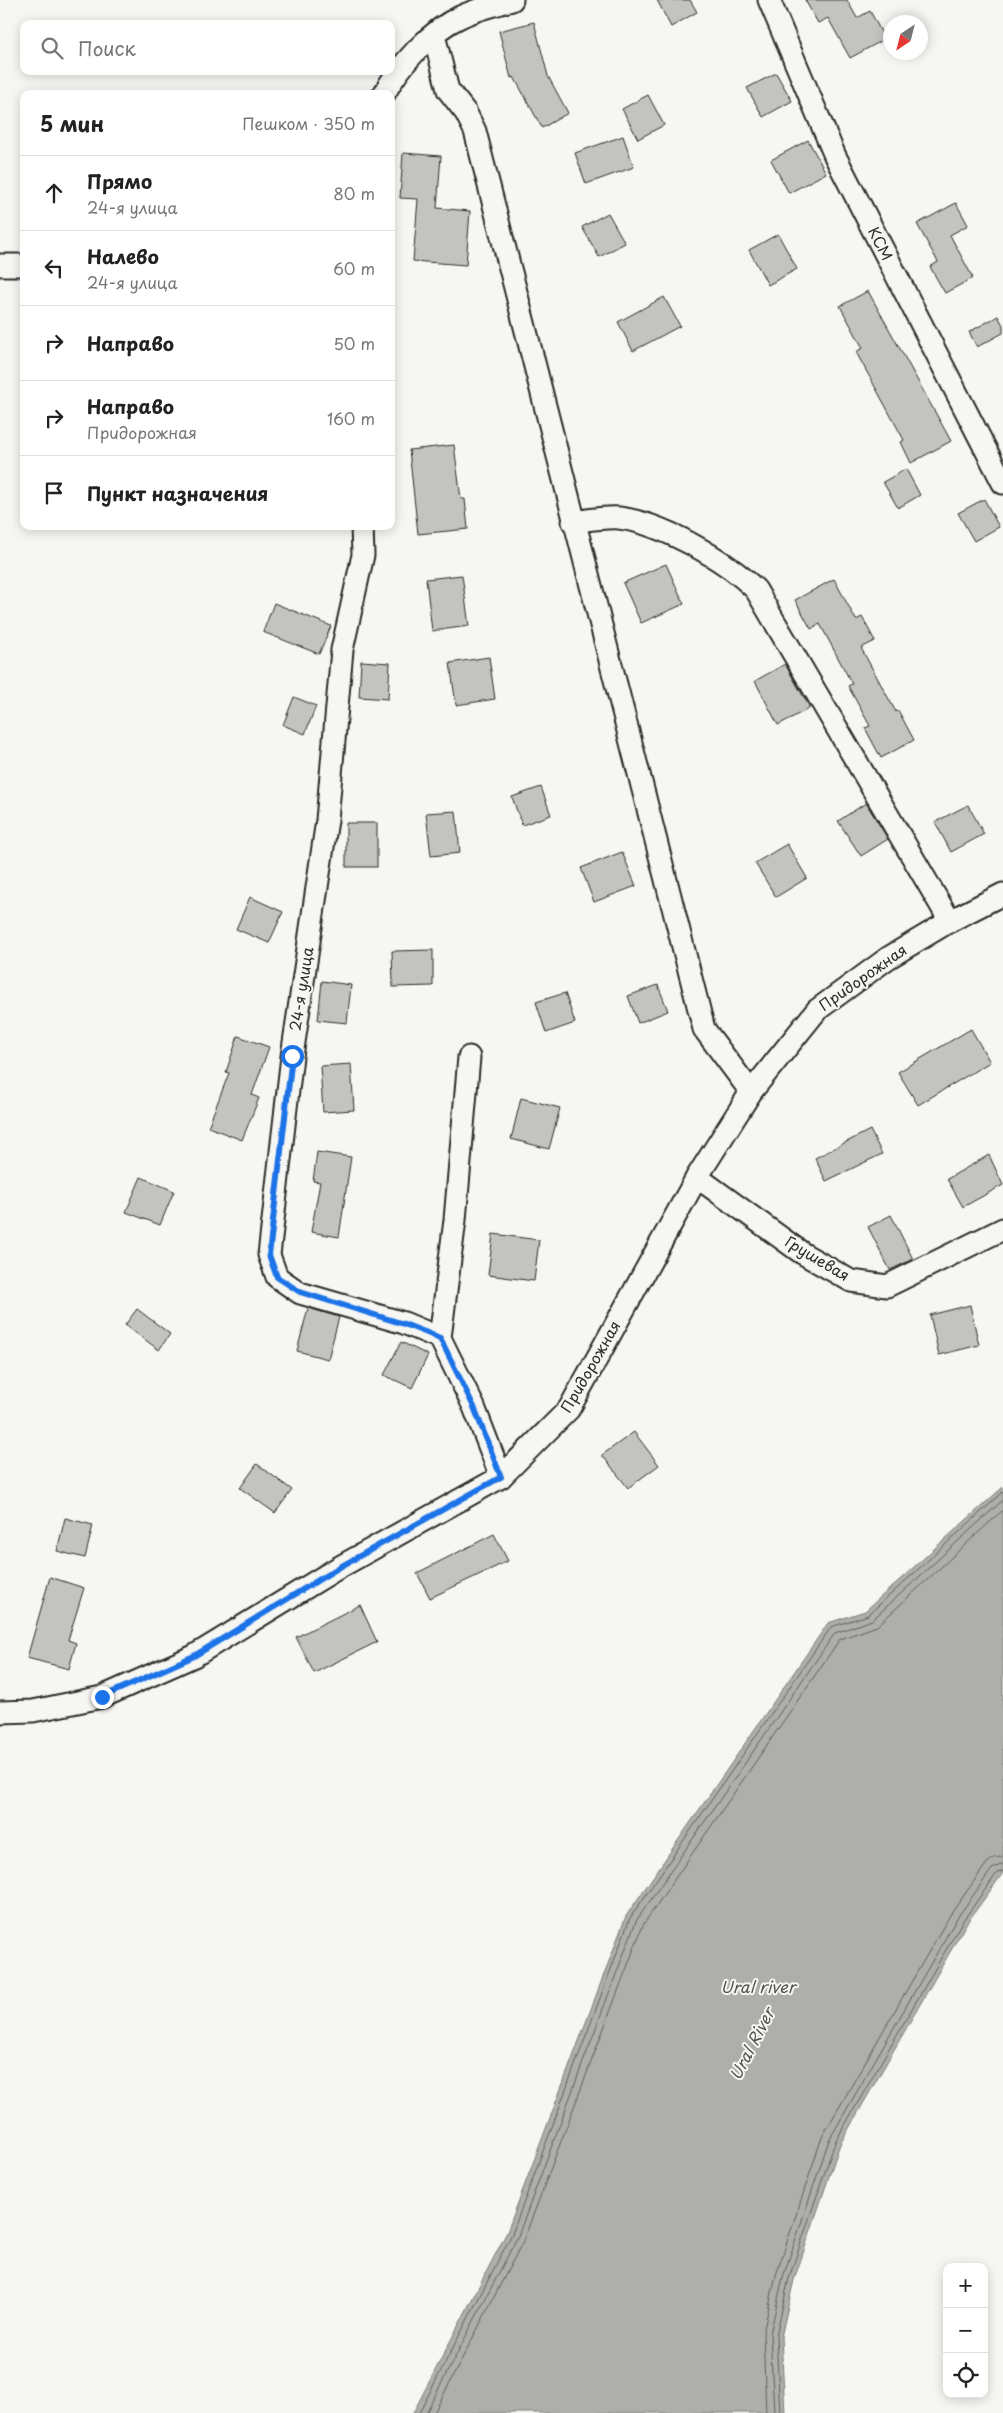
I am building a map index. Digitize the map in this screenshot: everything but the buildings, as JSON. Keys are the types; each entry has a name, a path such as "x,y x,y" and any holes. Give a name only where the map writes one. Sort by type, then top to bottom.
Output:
{"street":[{"path":"387,90 416,50 459,17 512,0"},
{"name":"КСМ","path":"768,0 835,156 1003,482"},
{"path":"434,35 448,90 466,113 475,131 573,522 704,1030 751,1092"},
{"path":"0,265 20,265"},
{"path":"573,522 619,518 673,534 744,578 756,590 950,921"},
{"name":"24-я улица","path":"362,530 363,555 342,650 327,820 292,1056 269,1255 277,1277 300,1292 404,1324 440,1338"},
{"name":"Придорожная","path":"0,1712 33,1711 102,1697 194,1656 338,1568 501,1477 569,1409 697,1177 751,1092 817,1010 888,958 950,921 1003,894"},
{"path":"469,1057 455,1220 440,1338 474,1407 501,1477"},
{"name":"Грушевая","path":"697,1177 802,1253 851,1281 887,1286 1003,1229"}],"water":[{"name":"Ural river","path":"1003,1487 1003,1873 966,1924 840,2144 794,2280 781,2337 785,2413 413,2413 507,2232 626,1916 828,1623 865,1611"}],"route":[{"path":"102,1697 194,1656 338,1568 501,1477 474,1407 440,1338 404,1324 300,1292 277,1277 269,1255 292,1056"}],"water label":[{"name":"Ural River","path":"752,2044"}]}
